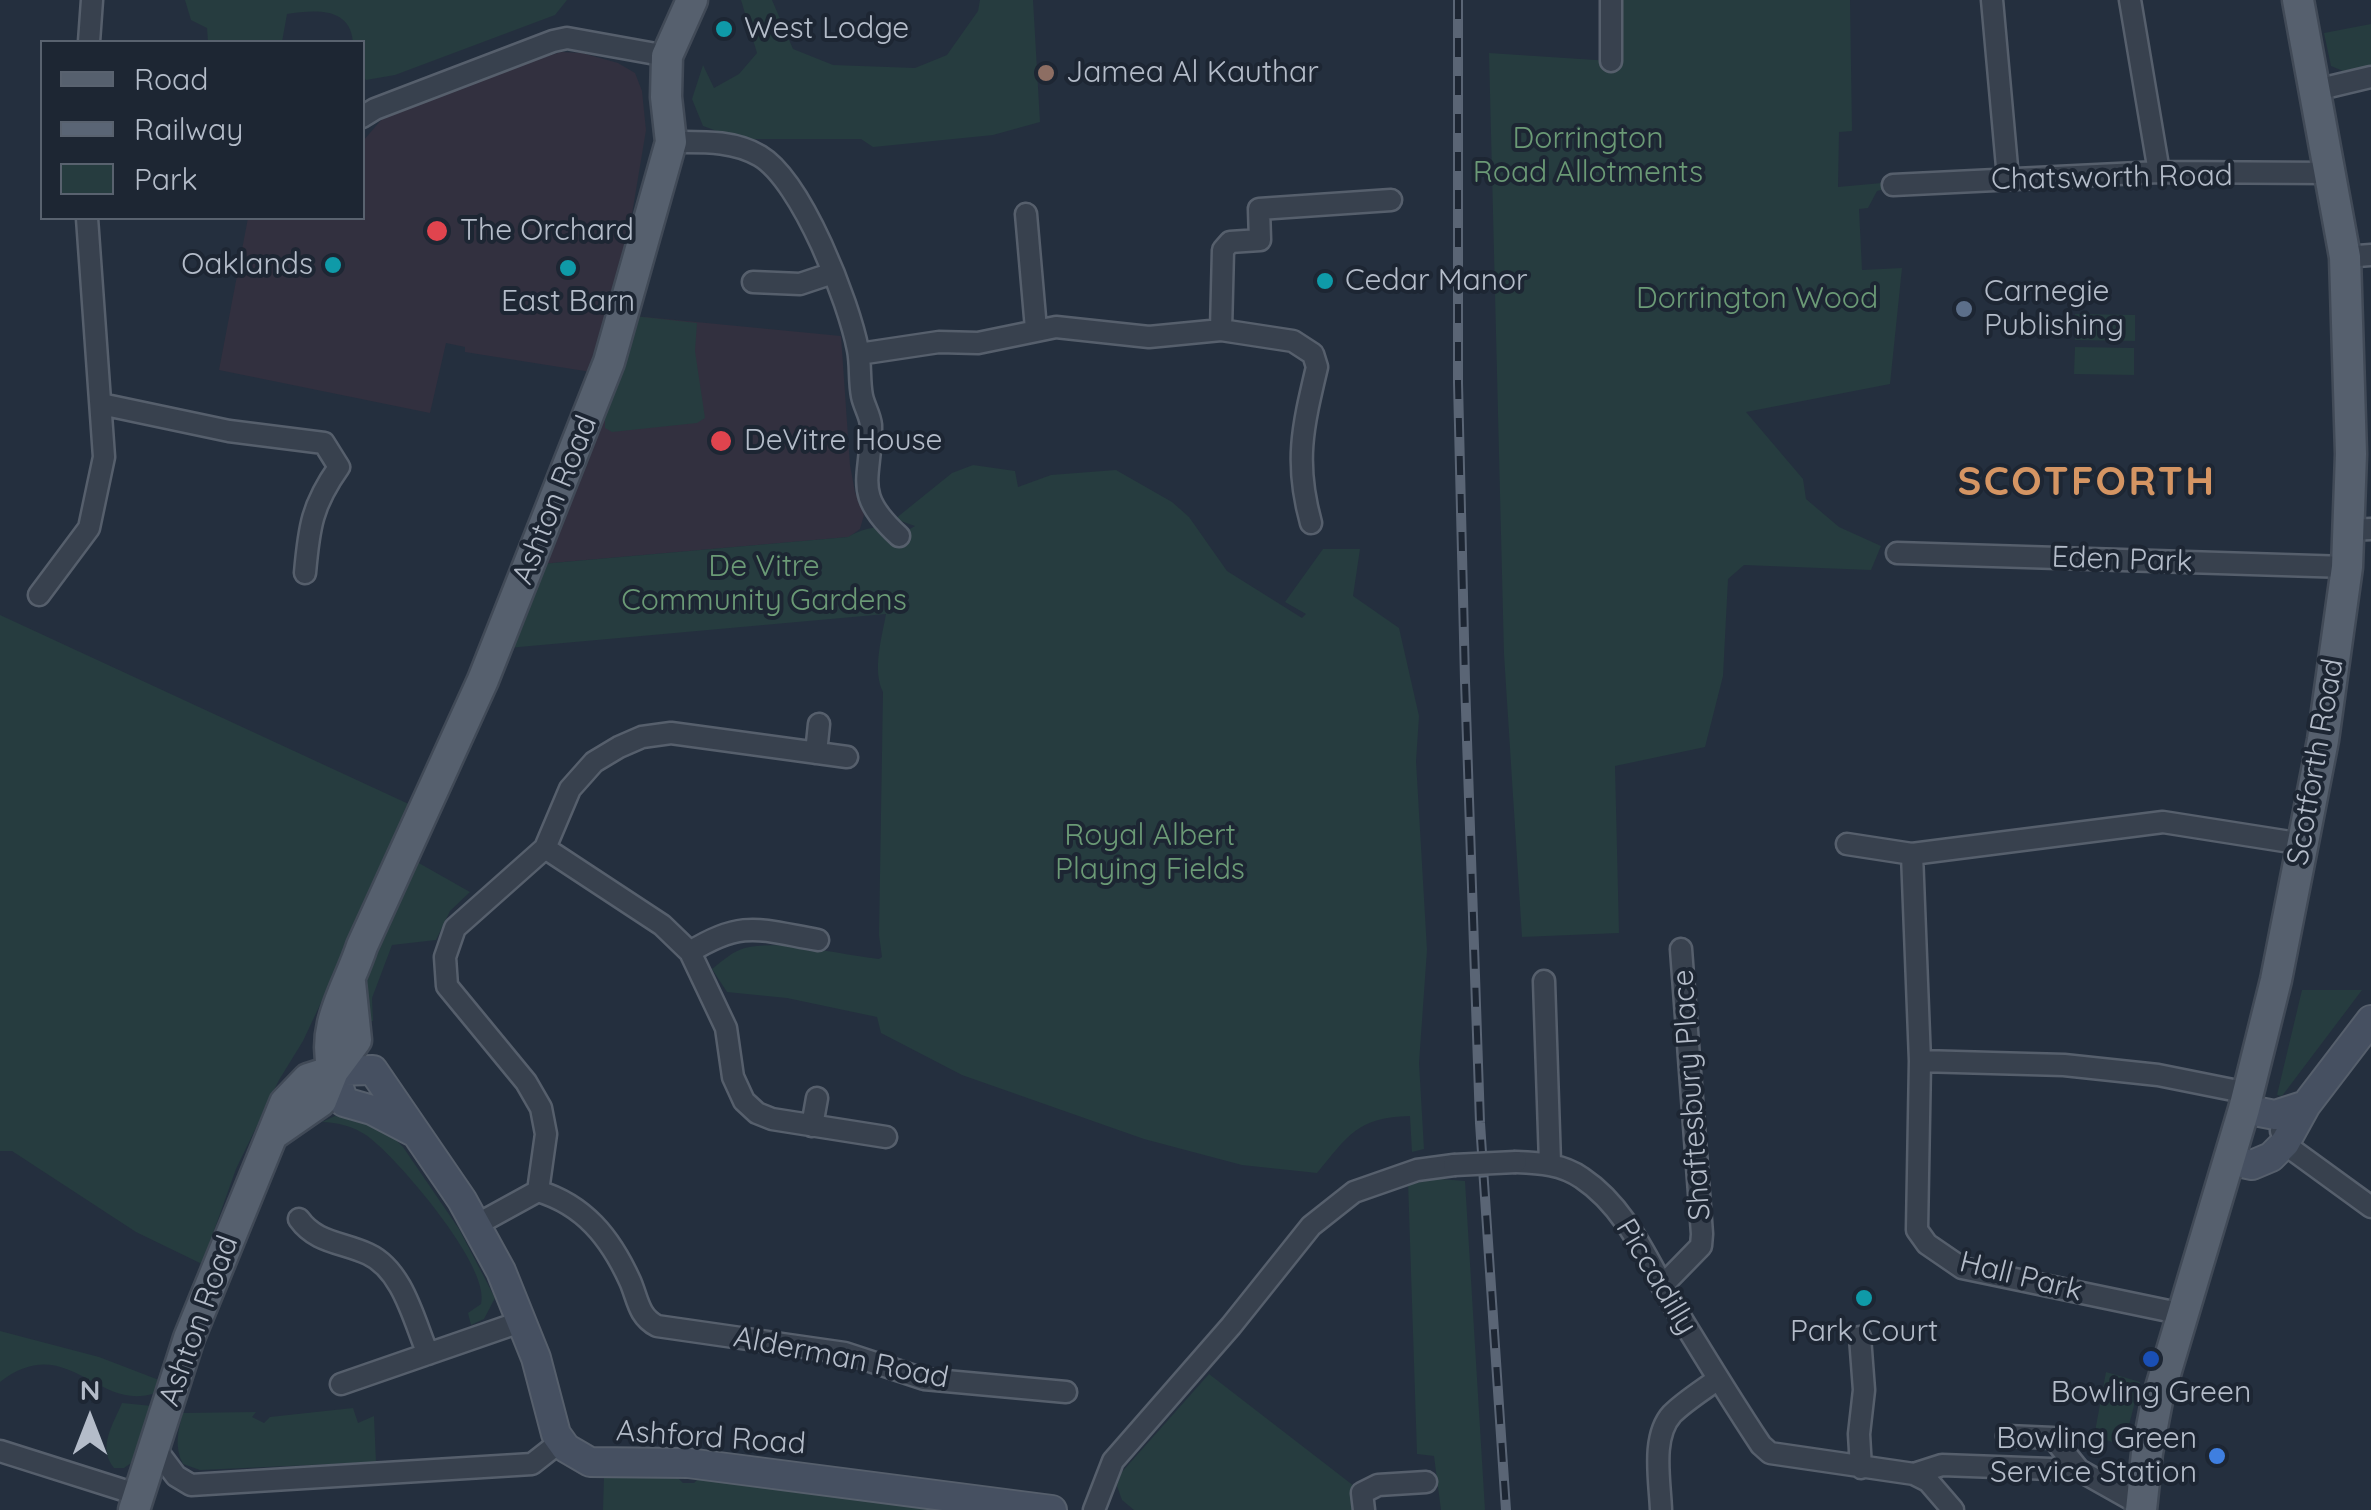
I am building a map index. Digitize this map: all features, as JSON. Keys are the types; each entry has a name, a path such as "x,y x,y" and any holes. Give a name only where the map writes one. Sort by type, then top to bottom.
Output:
{"main road":[{"name":"Ashton Road","path":"136,1502 189,1338 272,1136 320,1102 332,1071 356,1040 350,982 362,946 483,680 609,362 670,142 668,56 692,0"},
{"name":"Scotforth Road","path":"2141,1507 2146,1453 2157,1401 2246,1101 2276,980 2330,698 2348,567 2360,530 2350,423 2358,256 2331,173 2298,0"}],"street":[{"path":"90,40 92,0"},
{"path":"1611,0 1611,61"},
{"path":"1992,0 2008,178"},
{"path":"2130,0 2159,172"},
{"path":"365,115 568,38 668,56"},
{"path":"2316,90 2371,77"},
{"path":"670,142 738,146 777,168 794,192 847,304 859,354 862,396 871,423 866,482 869,497 878,517 900,536"},
{"name":"Chatsworth Road","path":"1893,185 2159,172 2331,173"},
{"path":"1221,330 1224,250 1230,242 1260,240 1258,208 1391,200"},
{"path":"1026,214 1036,329"},
{"path":"39,595 89,528 104,457 87,220"},
{"path":"753,282 800,284 833,274"},
{"path":"859,354 939,342 978,343 1036,329 1073,327 1150,338 1221,330 1293,341 1313,354 1318,367 1300,452 1303,495 1311,522"},
{"path":"101,404 228,431 324,443 339,467 319,495 308,534 306,573"},
{"name":"Eden Park","path":"1897,553 2348,567"},
{"path":"816,753 819,724"},
{"path":"476,1225 538,1191 546,1134 541,1108 526,1082 447,986 445,957 455,928 545,848 570,790 582,774 618,747 671,733 847,757"},
{"path":"1846,844 1912,854 2164,822 2303,844"},
{"path":"545,848 662,925 690,952 726,1028 733,1078 744,1101 757,1113 772,1120 886,1137"},
{"name":"Hall Park","path":"1912,854 1920,1061 1918,1230 1927,1244 1962,1268 2183,1314"},
{"path":"690,952 736,929 818,940"},
{"name":"Shaftesbury Place","path":"1662,1286 1701,1246 1702,1234 1681,948"},
{"path":"1544,981 1550,1163"},
{"path":"2229,1160 2262,1163 2285,1143 2306,1105 2371,1020"},
{"path":"1920,1061 2064,1065 2158,1075 2246,1101 2275,1116 2285,1143 2371,1207"},
{"path":"155,1448 176,1476 191,1486 532,1464 560,1442 523,1320 476,1225 373,1070 332,1071 344,1102 372,1110 414,1132"},
{"path":"812,1126 817,1098"},
{"path":"2275,1116 2306,1105"},
{"name":"Piccadilly","path":"1094,1510 1112,1462 1231,1326 1311,1226 1354,1192 1417,1170 1516,1162 1550,1163 1580,1176 1608,1198 1718,1379 1770,1453 1914,1474 1942,1466 1970,1465 2079,1470 2141,1507"},
{"name":"Alderman Road","path":"538,1191 564,1199 589,1216 610,1244 640,1311 657,1326 845,1353 924,1379 1033,1399 1066,1392"},
{"path":"298,1219 310,1234 370,1254 387,1267 398,1283 428,1354"},
{"path":"351,1387 523,1320"},
{"path":"1860,1337 1864,1390 1859,1434 1861,1468"},
{"path":"1661,1510 1660,1444 1664,1427 1673,1414 1718,1379"},
{"path":"2007,1436 2053,1438 2079,1470"},
{"name":"Ashford Road","path":"560,1442 590,1462 688,1463 1052,1510"},
{"path":"0,1450 136,1502"},
{"path":"1914,1474 1928,1482 1953,1510"},
{"path":"1364,1510 1362,1493 1378,1486 1426,1482"}],"shaded area":[{"name":"The Orchard","path":"561,52 582,53 618,63 635,73 642,91 646,130 627,244 591,372 465,352 465,347 446,343 430,413 219,370 248,220 365,220 365,139 382,119"},
{"name":"DeVitre House","path":"634,316 841,336 850,465 864,515 860,529 849,537 541,564 605,414"}],"green space":[{"path":"185,0 567,0 555,15 395,75 366,80 365,40 352,40 350,30 338,16 319,12 287,14 282,40 208,40 207,28 191,20"},
{"path":"741,0 772,0 793,49 833,65 915,68 947,55 978,11 980,0 1033,0 1040,122 993,135 873,147 861,139 739,139 703,126 692,99 703,65 714,88 739,74 757,53"},
{"path":"1610,0 1850,0 1852,131 1839,132 1838,187 1893,182 1893,187 1877,191 1868,208 1859,209 1862,270 1902,268 1890,384 1746,412 1803,479 1806,499 1839,527 1881,546 1871,570 1744,565 1728,579 1723,676 1705,747 1615,766 1619,933 1522,937 1504,654 1489,53 1611,61"},
{"path":"2371,24 2371,66 2343,71 2331,66 2324,33"},
{"path":"2075,314 2135,315 2135,341 2075,340"},
{"path":"634,316 697,323 695,351 705,418 697,423 612,432 605,428 605,414"},
{"path":"2075,347 2134,348 2134,375 2074,374"},
{"name":"Royal Albert Playing Fields","path":"973,465 1015,471 1018,487 1051,475 1116,470 1172,502 1189,517 1227,571 1302,618 1306,614 1285,602 1323,549 1360,549 1353,596 1399,628 1419,716 1416,761 1427,950 1419,1063 1424,1149 1412,1152 1410,1116 1392,1117 1355,1131 1317,1173 1242,1165 1144,1139 962,1075 881,1033 877,1017 787,998 727,992 712,969 745,948 793,946 882,957 879,935 883,692 878,664 886,614 508,648 541,564 848,537 878,527 910,529 915,526 895,519 952,473"},
{"path":"0,615 413,806 303,1041 279,1080 236,1169 202,1264 136,1232 12,1151 0,1151"},
{"path":"417,862 470,892 450,911 436,940 392,945 372,998 373,1021 363,1021 372,958"},
{"path":"2302,990 2362,990 2282,1096 2277,1095"},
{"path":"335,1116 366,1122 391,1135 403,1147 459,1229 495,1298 484,1319 471,1325 468,1313 481,1304 480,1287 472,1265 439,1214 398,1165 366,1135 322,1122"},
{"path":"1408,1181 1465,1181 1485,1510 1441,1510 1434,1456 1417,1454"},
{"path":"0,1331 99,1357 159,1380 155,1393 134,1396 116,1392 63,1368 44,1365 24,1368 0,1382"},
{"path":"2106,1372 2140,1382 2124,1445 2094,1437"},
{"path":"1209,1374 1354,1486 1356,1510 1134,1510 1122,1500 1117,1486 1121,1473"},
{"path":"122,1403 152,1406 131,1463 114,1468 107,1444"},
{"path":"353,1408 358,1423 374,1416 376,1462 200,1470 183,1464 178,1451 183,1413 256,1412 252,1417 264,1423 270,1417"},
{"path":"604,1476 677,1477 683,1483 694,1483 699,1478 951,1510 603,1510"}],"railway":[{"path":"1458,0 1458,383 1465,681 1480,1123 1506,1510"}],"place":[{"name":"West Lodge","path":"724,29"},
{"name":"Jamea Al Kauthar","path":"1046,73"},
{"name":"The Orchard","path":"437,231"},
{"name":"Oaklands","path":"333,265"},
{"name":"East Barn","path":"568,268"},
{"name":"Cedar Manor","path":"1325,281"},
{"name":"Carnegie Publishing","path":"1964,309"},
{"name":"DeVitre House","path":"721,441"},
{"name":"Park Court","path":"1864,1298"},
{"name":"Bowling Green","path":"2151,1359"},
{"name":"Bowling Green Service Station","path":"2217,1456"}],"district":[{"name":"SCOTFORTH","path":"2087,483"}],"park label":[{"name":"Dorrington Road Allotments","path":"1588,156"},
{"name":"Dorrington Wood","path":"1757,299"},
{"name":"De Vitre Community Gardens","path":"764,584"}]}
